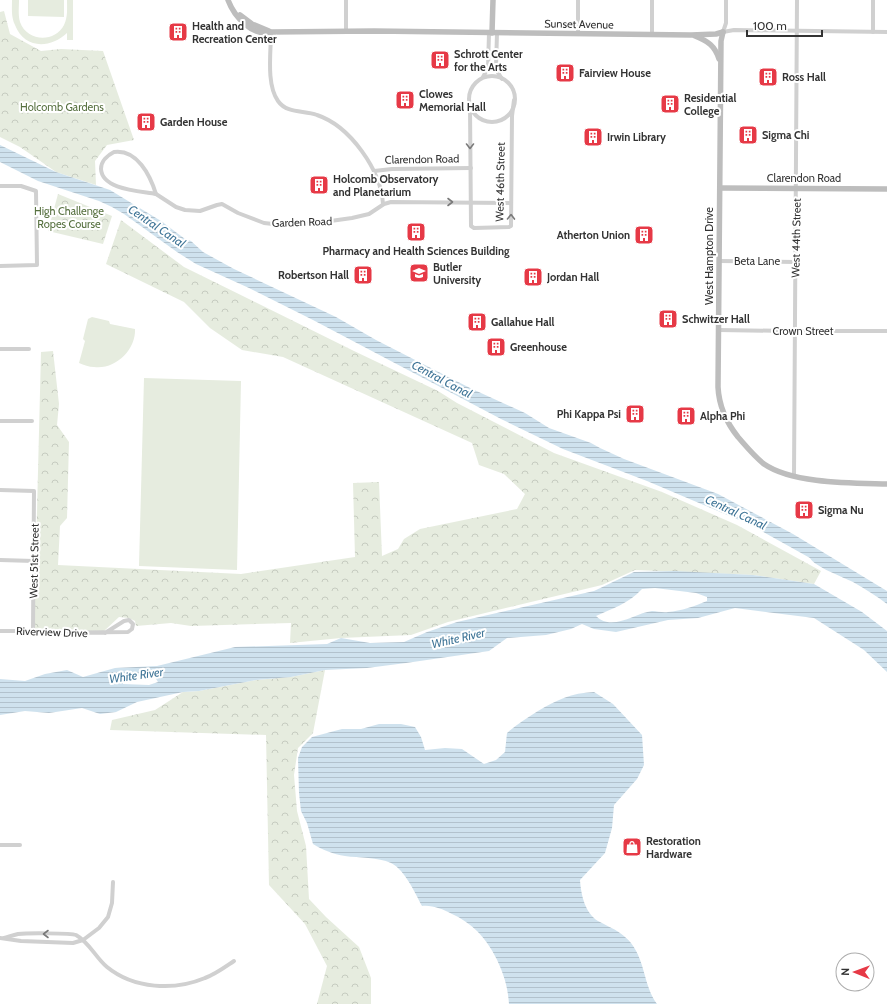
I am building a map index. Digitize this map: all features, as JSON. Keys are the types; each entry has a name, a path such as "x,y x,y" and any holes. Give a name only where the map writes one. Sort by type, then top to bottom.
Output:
{"street":[{"name":"Sunset Avenue","path":"228,0 233,10 243,23 250,28 267,33 346,31 691,35 716,34 731,30 887,32"},
{"name":"Sunset Avenue","path":"232,0 237,12 246,20 271,32"},
{"path":"346,0 346,31"},
{"name":"West 46th Street","path":"493,0 493,33 496,67 502,79 512,88 514,100 512,116 510,226 509,228 474,228 471,225 469,100 470,91 485,74 488,68 493,33"},
{"path":"578,0 578,34"},
{"path":"652,0 652,35"},
{"name":"West Hampton Drive","path":"726,0 726,23 723,32 721,66 718,397 724,417 756,456 764,464 779,472 811,479 887,484"},
{"name":"West 44th Street","path":"794,476 794,331 798,0"},
{"path":"873,0 873,32"},
{"path":"271,32 272,86 279,102 289,110 318,115 327,118 339,126 355,143 374,171 380,185 383,204 392,202 511,203"},
{"path":"691,35 712,45 718,54 721,66"},
{"path":"480,80 489,76 496,76 502,79"},
{"path":"470,107 479,118 485,121 499,121 510,112 514,100"},
{"name":"Garden Road","path":"156,194 145,170 138,160 130,154 124,152 114,152 103,162 101,167 102,173 113,184 127,189 156,194 181,209 198,211 222,204 238,213 270,224 316,222 352,218 370,213 383,204"},
{"name":"Clarendon Road","path":"374,171 392,169 470,168"},
{"path":"0,186 21,186 36,192 38,265 0,266"},
{"name":"Clarendon Road","path":"720,188 887,189"},
{"name":"Beta Lane","path":"719,261 795,262"},
{"name":"Crown Street","path":"719,330 887,331"},
{"path":"0,350 29,350"},
{"path":"0,421 32,421"},
{"name":"West 51st Street","path":"0,490 34,491 33,631"},
{"path":"0,560 34,561"},
{"name":"Riverview Drive","path":"0,630 33,631 36,633 105,634 129,632 132,629 132,624 130,621 124,621 105,634"},
{"path":"0,845 20,845"},
{"path":"2,938 21,941 73,943 83,940 100,928 108,917 112,903 113,882"},
{"path":"2,938 18,934 74,934 83,940 100,960 112,971 130,980 148,985 172,986 194,982 214,974 234,961"}],"green space":[{"path":"12,0 19,0 19,19 24,29 41,38 54,35 60,31 66,19 67,0 73,0 73,40 67,40 67,33 53,42 45,44 38,44 25,39 19,33 13,19"},
{"path":"28,0 64,0 64,17 28,16"},
{"name":"Holcomb Gardens","path":"4,11 10,34 41,51 61,49 103,51 134,140 107,145 95,161 96,185 56,172 20,147 0,137 0,12"},
{"name":"High Challenge Ropes Course","path":"58,194 112,216 103,244 48,231"},
{"path":"121,220 184,267 438,391 457,403 554,453 662,492 737,525 821,571 814,584 753,575 635,570 602,585 448,622 411,635 341,638 290,643 291,623 191,626 171,623 136,626 135,621 129,618 119,617 103,632 34,631 41,352 53,351 59,404 57,425 69,442 67,518 60,526 58,565 241,574 355,557 353,483 379,482 382,556 398,549 404,539 420,529 517,509 525,494 504,474 479,465 472,443 283,357 242,350 210,328 184,302 106,264"},
{"path":"92,317 109,321 110,324 135,329 132,344 128,351 116,362 102,367 86,366 79,363 85,341 83,339 88,319"},
{"path":"144,378 241,381 237,570 139,566"},
{"path":"325,670 313,733 298,748 294,775 297,811 306,846 309,899 326,917 359,947 371,978 371,1004 317,1004 327,966 305,924 269,885 266,735 110,730 112,720 155,710 183,692 199,691 256,680 291,677"}],"water":[{"name":"Central Canal","path":"0,145 56,172 110,190 161,221 185,239 191,241 203,252 234,269 336,317 376,340 470,388 525,413 549,428 591,443 624,459 718,494 793,534 887,591 887,604 853,582 817,565 810,558 751,525 647,481 563,449 501,419 313,320 249,288 196,264 112,207 99,201 38,181 0,162"},
{"name":"White River","path":"675,571 753,575 814,584 862,612 887,631 887,672 864,650 814,618 735,608 698,618 668,620 616,632 594,629 582,624 571,629 546,635 507,638 489,651 367,668 325,670 291,677 256,680 199,691 183,692 137,702 116,712 100,714 82,708 49,713 25,711 0,715 0,679 25,681 45,674 67,670 83,677 115,668 157,666 235,647 327,644 341,638 370,643 404,642 427,632 457,622 594,591 634,572","holes":["655,588 696,593 707,597 707,601 678,611 645,612 616,622 602,620 596,616 626,602 642,589","143,674 153,674 158,682 149,685 123,684 123,682"]},
{"path":"594,692 613,704 642,735 644,765 637,779 614,805 612,828 605,853 580,880 581,892 584,903 594,918 620,933 631,943 639,958 649,989 657,1004 509,1004 506,985 495,955 484,938 465,921 441,909 430,906 422,906 405,876 396,866 391,863 374,859 336,854 313,844 307,823 301,811 298,758 302,747 312,737 342,729 361,729 379,724 401,724 415,727 421,737 425,750 445,748 462,749 484,764 496,760 505,752 507,733 526,719 558,700 578,694"}],"place":[{"name":"Health and Recreation Center","path":"178,32"},
{"name":"Schrott Center for the Arts","path":"440,60"},
{"name":"Fairview House","path":"565,73"},
{"name":"Ross Hall","path":"768,77"},
{"name":"Clowes Memorial Hall","path":"405,100"},
{"name":"Residential College","path":"670,104"},
{"name":"Garden House","path":"146,122"},
{"name":"Sigma Chi","path":"748,135"},
{"name":"Irwin Library","path":"593,137"},
{"name":"Holcomb Observatory and Planetarium","path":"319,185"},
{"name":"Pharmacy and Health Sciences Building","path":"416,232"},
{"name":"Atherton Union","path":"644,235"},
{"name":"Butler University","path":"419,273"},
{"name":"Robertson Hall","path":"363,275"},
{"name":"Jordan Hall","path":"533,277"},
{"name":"Schwitzer Hall","path":"668,319"},
{"name":"Gallahue Hall","path":"477,322"},
{"name":"Greenhouse","path":"496,347"},
{"name":"Phi Kappa Psi","path":"635,414"},
{"name":"Alpha Phi","path":"686,416"},
{"name":"Sigma Nu","path":"804,510"},
{"name":"Restoration Hardware","path":"632,847"}]}
